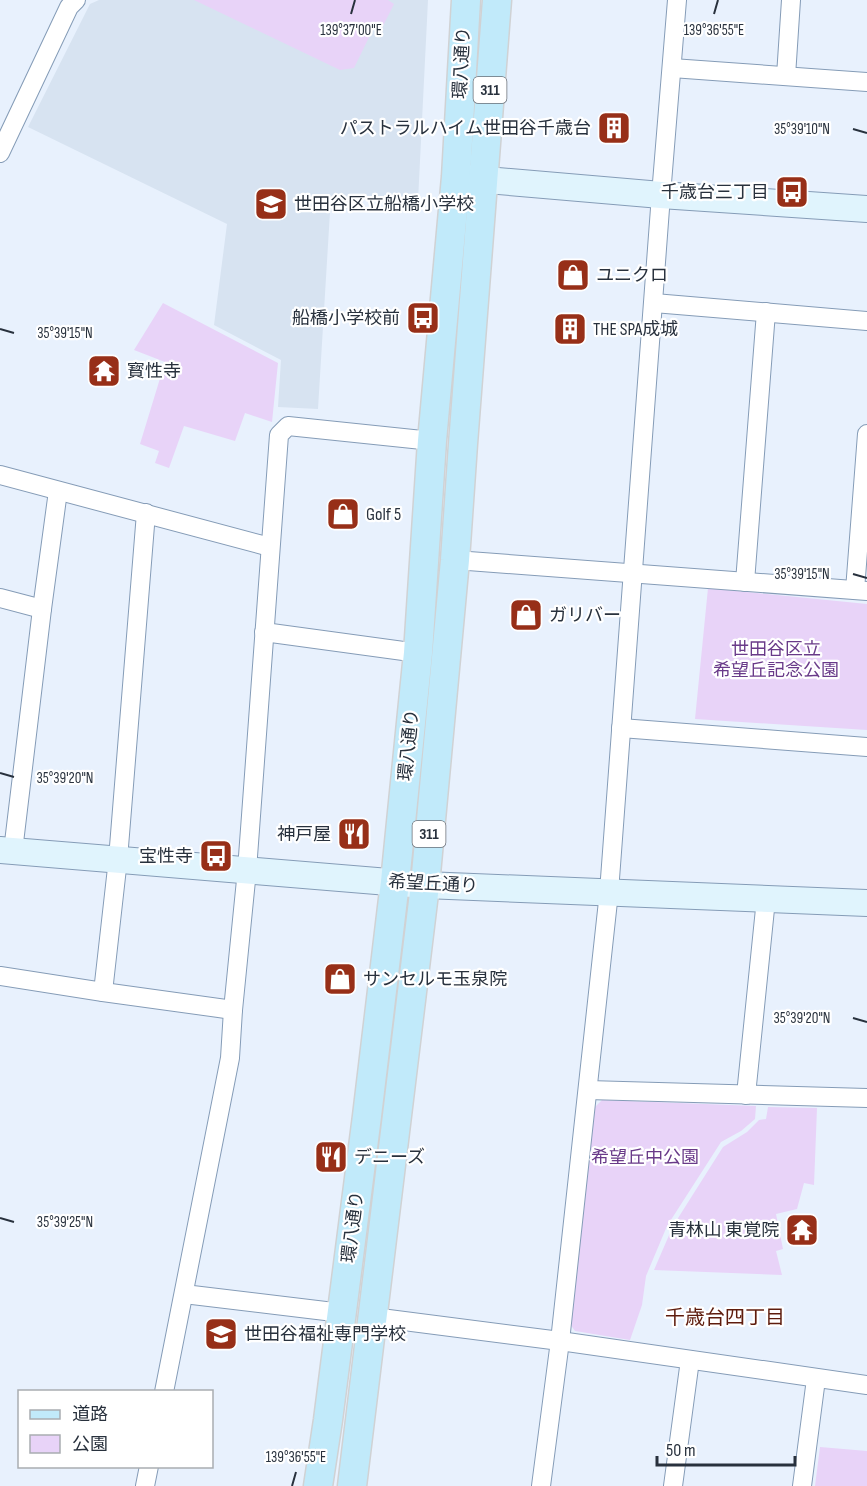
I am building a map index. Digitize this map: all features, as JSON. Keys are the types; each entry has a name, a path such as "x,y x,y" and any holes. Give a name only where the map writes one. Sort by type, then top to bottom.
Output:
{"main road":[{"name":"環八通り","path":"352,1486 424,885 455,560 463,444 470,179 466,0"},
{"name":"環八通り","path":"318,1486 368,1116 395,882 418,653 432,441 497,0"}],"street":[{"path":"0,153 69,7 76,0"},
{"path":"541,1486 560,1341 609,892 677,0"},
{"path":"786,76 791,0"},
{"path":"672,68 867,82"},
{"path":"470,179 867,209"},
{"path":"654,303 867,321"},
{"path":"745,582 766,312"},
{"path":"164,1390 230,1058 247,870 279,435 288,426 432,441"},
{"path":"455,560 861,590 867,434"},
{"path":"0,476 270,547"},
{"path":"7,851 58,491"},
{"path":"103,992 118,859 146,513"},
{"path":"0,598 42,609"},
{"path":"264,632 418,653"},
{"path":"621,728 867,747"},
{"name":"希望丘通り","path":"7,851 424,885 867,903"},
{"path":"746,1095 766,899"},
{"path":"0,976 233,1010"},
{"path":"588,1090 867,1098"},
{"path":"184,1294 342,1313"},
{"path":"373,1317 867,1385"},
{"path":"673,1486 690,1360"},
{"path":"802,1486 816,1378"},
{"path":"145,1486 149,1468"}],"shaded area":[{"name":"世田谷区立船橋小学校","path":"99,0 428,0 418,201 357,199 355,207 330,212 318,409 278,407 281,360 214,325 227,224 28,127 90,4"}],"green space":[{"path":"194,0 388,0 394,4 383,26 376,23 354,68 340,70"},
{"path":"163,303 278,363 272,422 245,413 235,441 184,426 169,468 155,463 159,451 140,444 165,362 134,350"},
{"name":"世田谷区立 希望丘記念公園","path":"708,588 867,604 867,730 695,719"},
{"name":"希望丘中公園","path":"602,1100 756,1106 755,1119 741,1131 721,1142 667,1226 646,1276 642,1305 630,1340 575,1331 570,1324 595,1107"},
{"path":"768,1107 817,1108 814,1185 804,1183 797,1209 776,1214 783,1249 776,1251 782,1275 654,1270 673,1226 723,1147 747,1132 759,1120 766,1119"},
{"path":"820,1447 867,1451 867,1486 815,1486"}],"place":[{"name":"パストラルハイム世田谷千歳台","path":"614,128"},
{"name":"千歳台三丁目","path":"792,192"},
{"name":"世田谷区立船橋小学校","path":"271,204"},
{"name":"ユニクロ","path":"573,275"},
{"name":"船橋小学校前","path":"423,318"},
{"name":"THE SPA成城","path":"570,329"},
{"name":"寳性寺","path":"104,371"},
{"name":"Golf 5","path":"343,514"},
{"name":"ガリバー","path":"526,615"},
{"name":"神戸屋","path":"354,834"},
{"name":"宝性寺","path":"216,856"},
{"name":"サンセルモ玉泉院","path":"340,979"},
{"name":"デニーズ","path":"331,1157"},
{"name":"青林山 東覚院","path":"802,1230"},
{"name":"世田谷福祉専門学校","path":"221,1334"}],"district":[{"name":"千歳台四丁目","path":"725,1318"}]}
